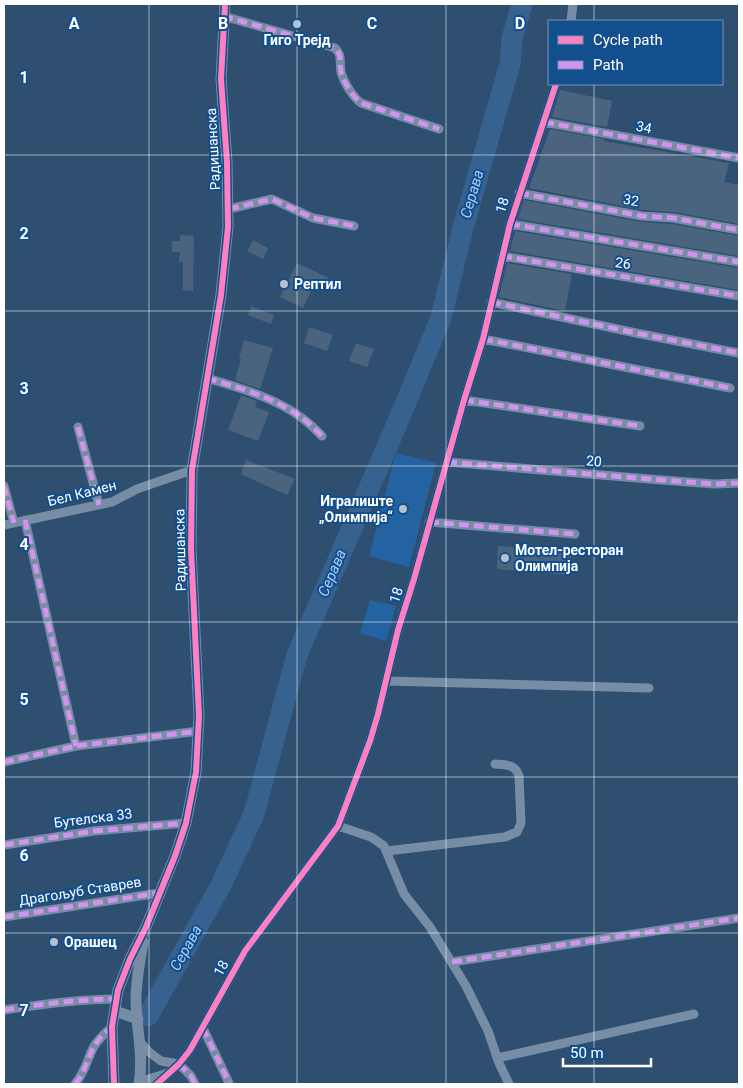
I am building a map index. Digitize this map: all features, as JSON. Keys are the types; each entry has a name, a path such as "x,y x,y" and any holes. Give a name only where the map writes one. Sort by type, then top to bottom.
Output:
{"street":[{"name":"Радишанска","path":"114,1084 112,1027 118,990 175,856 186,823 196,772 199,731 191,549 192,470 221,295 229,209 221,79 225,4"},
{"path":"571,20 573,4"},
{"path":"223,16 335,48 342,58 342,72 354,98 361,103 438,129"},
{"name":"18","path":"127,1084 139,1083 170,1072 179,1064 203,1028 245,951 338,826 370,741 387,681 410,578 429,522 482,339 519,192 556,85"},
{"name":"34","path":"544,122 739,158"},
{"name":"32","path":"519,192 642,216 674,218 739,230"},
{"path":"229,209 272,199 313,218 354,226"},
{"name":"18","path":"510,224 739,262"},
{"name":"26","path":"502,256 739,296"},
{"path":"491,302 636,334 738,352"},
{"path":"482,339 730,388"},
{"path":"207,378 243,389 277,403 302,418 322,436"},
{"path":"464,400 640,426"},
{"path":"78,427 99,505"},
{"name":"20","path":"447,462 649,480 714,484 739,483"},
{"name":"Бел Камен","path":"4,525 99,505 122,497 137,489 192,470"},
{"path":"4,486 14,522"},
{"path":"25,520 76,746"},
{"path":"429,522 575,534"},
{"path":"387,681 650,688"},
{"path":"4,762 76,746 199,731"},
{"path":"387,851 505,837 517,832 522,823 519,776 517,770 512,766 495,764"},
{"name":"Бутелска 33","path":"4,845 94,831 186,823"},
{"path":"338,826 371,837 384,846 404,894 430,927 466,986 488,1031 497,1058 509,1084"},
{"name":"Драгољуб Ставрев","path":"4,917 159,893"},
{"path":"452,962 739,918"},
{"name":"Радишанска","path":"139,1083 141,1064 136,982 146,928"},
{"path":"4,1010 86,999 116,1005 138,1018"},
{"path":"497,1058 694,1014"},
{"path":"75,1084 85,1069 94,1047 112,1027"},
{"path":"203,1028 229,1083"},
{"path":"140,1042 149,1052 162,1061 179,1064 196,1084"},
{"path":"157,1084 170,1072"}],"shaded area":[{"name":"Игралиште „Олимпија“","path":"396,453 436,463 409,567 369,556"},
{"path":"370,600 396,606 386,641 360,633"}],"building":[{"path":"560,90 612,101 607,127 552,117"},
{"path":"550,129 604,139 604,141 729,163 724,182 739,185 739,224 674,212 643,210 529,188"},
{"path":"524,200 641,222 672,224 739,236 739,256 518,219"},
{"path":"515,231 739,268 739,290 510,251"},
{"path":"180,235 194,236 193,291 183,290 183,262 179,262 180,252 172,252 172,241 180,241"},
{"path":"253,240 268,248 263,259 247,251"},
{"path":"297,263 329,278 324,287 315,283 303,308 280,297"},
{"path":"507,263 572,274 565,311 499,297"},
{"path":"251,306 274,315 271,324 248,315"},
{"path":"309,327 333,335 327,351 304,343"},
{"path":"244,340 273,348 260,389 235,380"},
{"path":"356,343 374,349 367,367 349,361"},
{"path":"241,395 257,401 255,407 269,412 258,441 228,430"},
{"path":"246,460 295,479 287,495 241,474"},
{"path":"498,546 571,551 570,575 497,569"}],"waterway":[{"name":"Серава","path":"148,1016 221,885 254,814 297,655 441,318 463,228 510,64 512,38 522,4"}],"marked path":[{"path":"223,16 335,48 340,56 341,72 344,81 361,103 439,129"},
{"path":"544,122 739,158"},
{"path":"519,193 642,216 673,218 739,230"},
{"path":"229,209 272,199 313,218 354,226"},
{"path":"510,224 739,262"},
{"path":"502,256 739,296"},
{"path":"491,302 738,353"},
{"path":"483,339 730,388"},
{"path":"207,378 280,404 305,420 322,436"},
{"path":"464,400 640,426"},
{"path":"78,427 99,505"},
{"path":"447,462 714,484 739,483"},
{"path":"4,486 14,523"},
{"path":"25,520 76,746"},
{"path":"429,522 575,534"},
{"path":"4,762 76,746 199,731"},
{"path":"4,845 94,831 186,823"},
{"path":"4,917 159,893"},
{"path":"452,962 739,918"},
{"path":"4,1010 61,1002 117,999"},
{"path":"75,1084 83,1072 93,1048 112,1027"},
{"path":"203,1028 229,1083"},
{"path":"179,1064 191,1076 195,1084"}],"cycle path":[{"path":"114,1084 112,1027 118,990 175,856 186,823 196,772 199,716 191,549 192,470 221,295 228,227 227,162 221,79 225,4"},
{"path":"157,1084 179,1064 190,1050 245,951 338,826 370,741 378,714 398,630 483,339 510,224 556,85"}],"place":[{"name":"Гиго Трејд","path":"297,24"},
{"name":"Рептил","path":"284,284"},
{"name":"Игралиште „Олимпија“","path":"403,509"},
{"name":"Мотел-ресторан Олимпија","path":"505,558"},
{"name":"Орашец","path":"54,942"}]}
